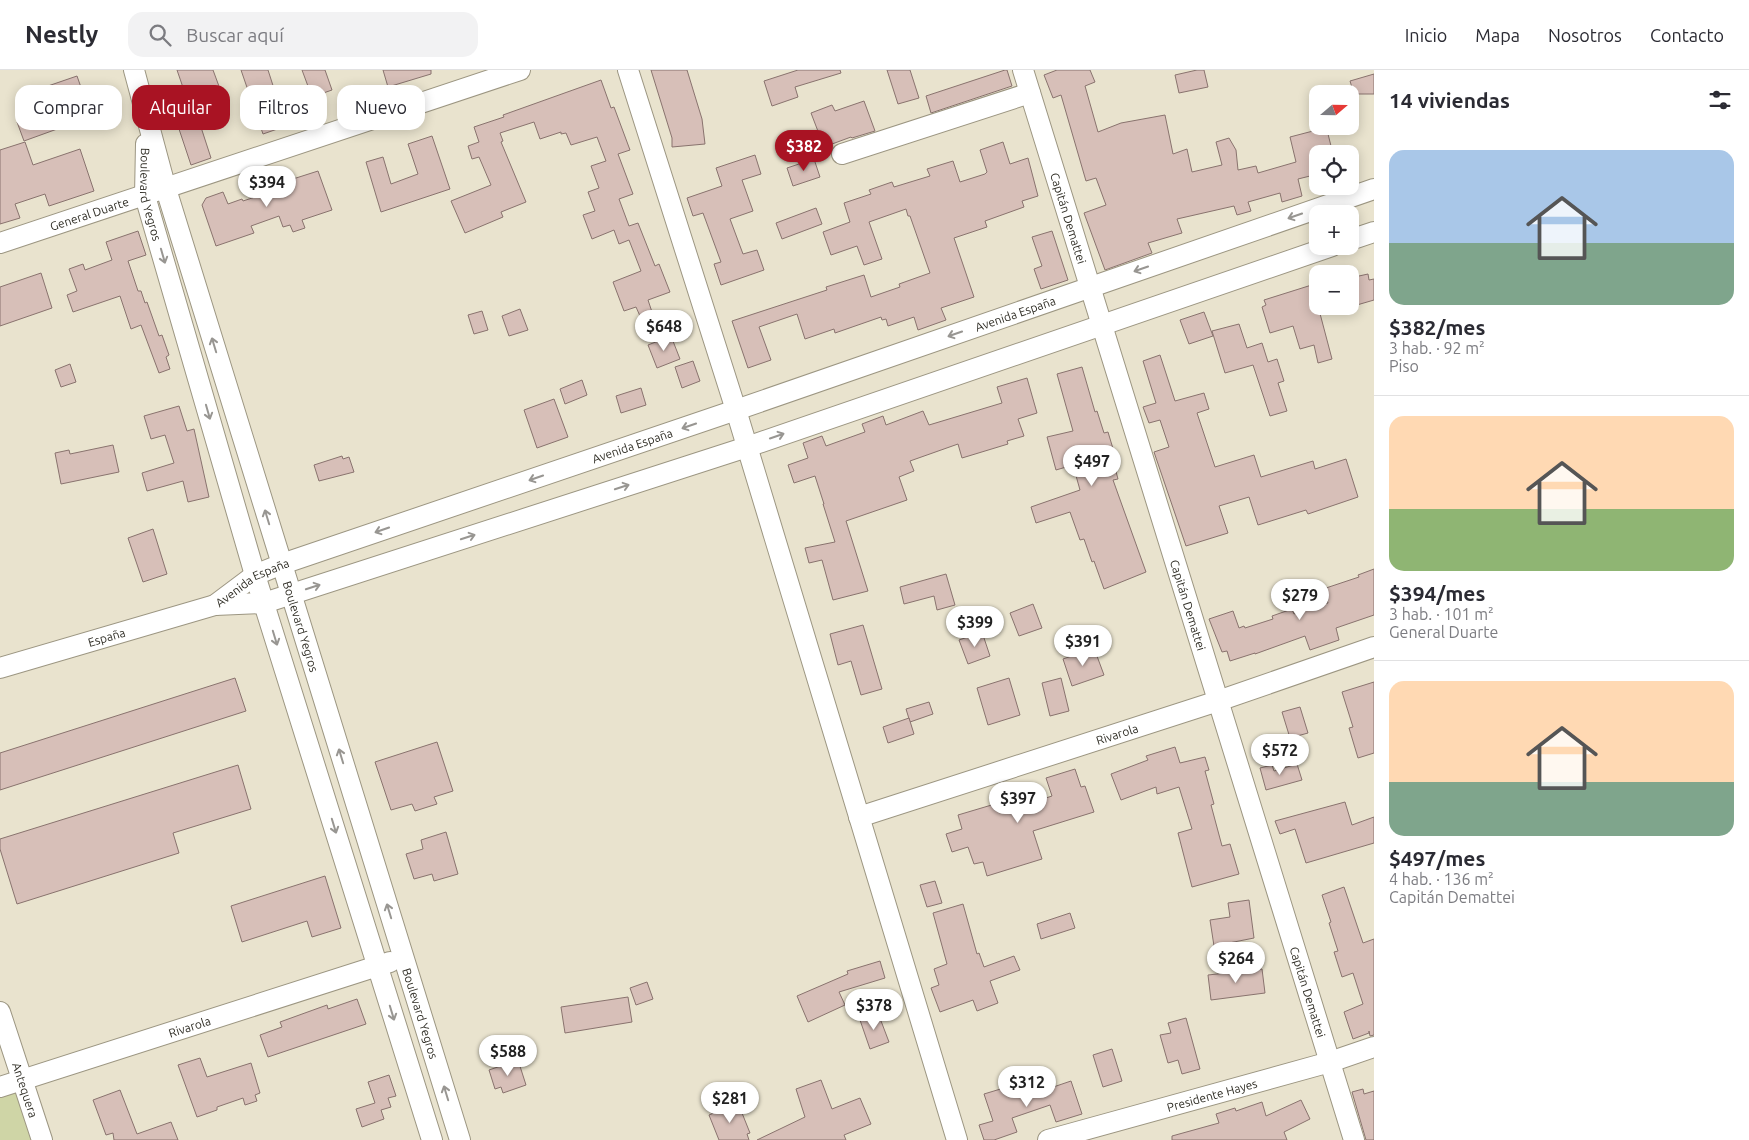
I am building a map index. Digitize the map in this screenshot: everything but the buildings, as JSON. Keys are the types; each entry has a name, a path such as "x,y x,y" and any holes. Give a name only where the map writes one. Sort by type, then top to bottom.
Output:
{"street":[{"path":"134,70 138,85"},
{"name":"General Duarte","path":"0,243 520,70"},
{"path":"628,70 736,410 957,1140"},
{"name":"Capitán Demattei","path":"1022,70 1354,1140"},
{"path":"842,154 1030,94"},
{"name":"Boulevard Yegros","path":"147,130 145,196 255,575 432,1140"},
{"name":"Boulevard Yegros","path":"149,130 460,1140"},
{"name":"Avenida España","path":"215,605 255,575 282,564 736,410 1374,189"},
{"path":"1359,237 1374,232"},
{"name":"Avenida España","path":"215,605 264,603 747,447 1309,254"},
{"name":"España","path":"0,668 215,605"},
{"name":"Rivarola","path":"859,817 1218,701 1374,647"},
{"name":"Rivarola","path":"0,1086 404,958"},
{"name":"Antequera","path":"0,1012 42,1140"},
{"name":"Presidente Hayes","path":"1048,1140 1330,1062 1374,1047"}],"green space":[{"path":"0,1089 15,1090 36,1140 0,1140"}]}
